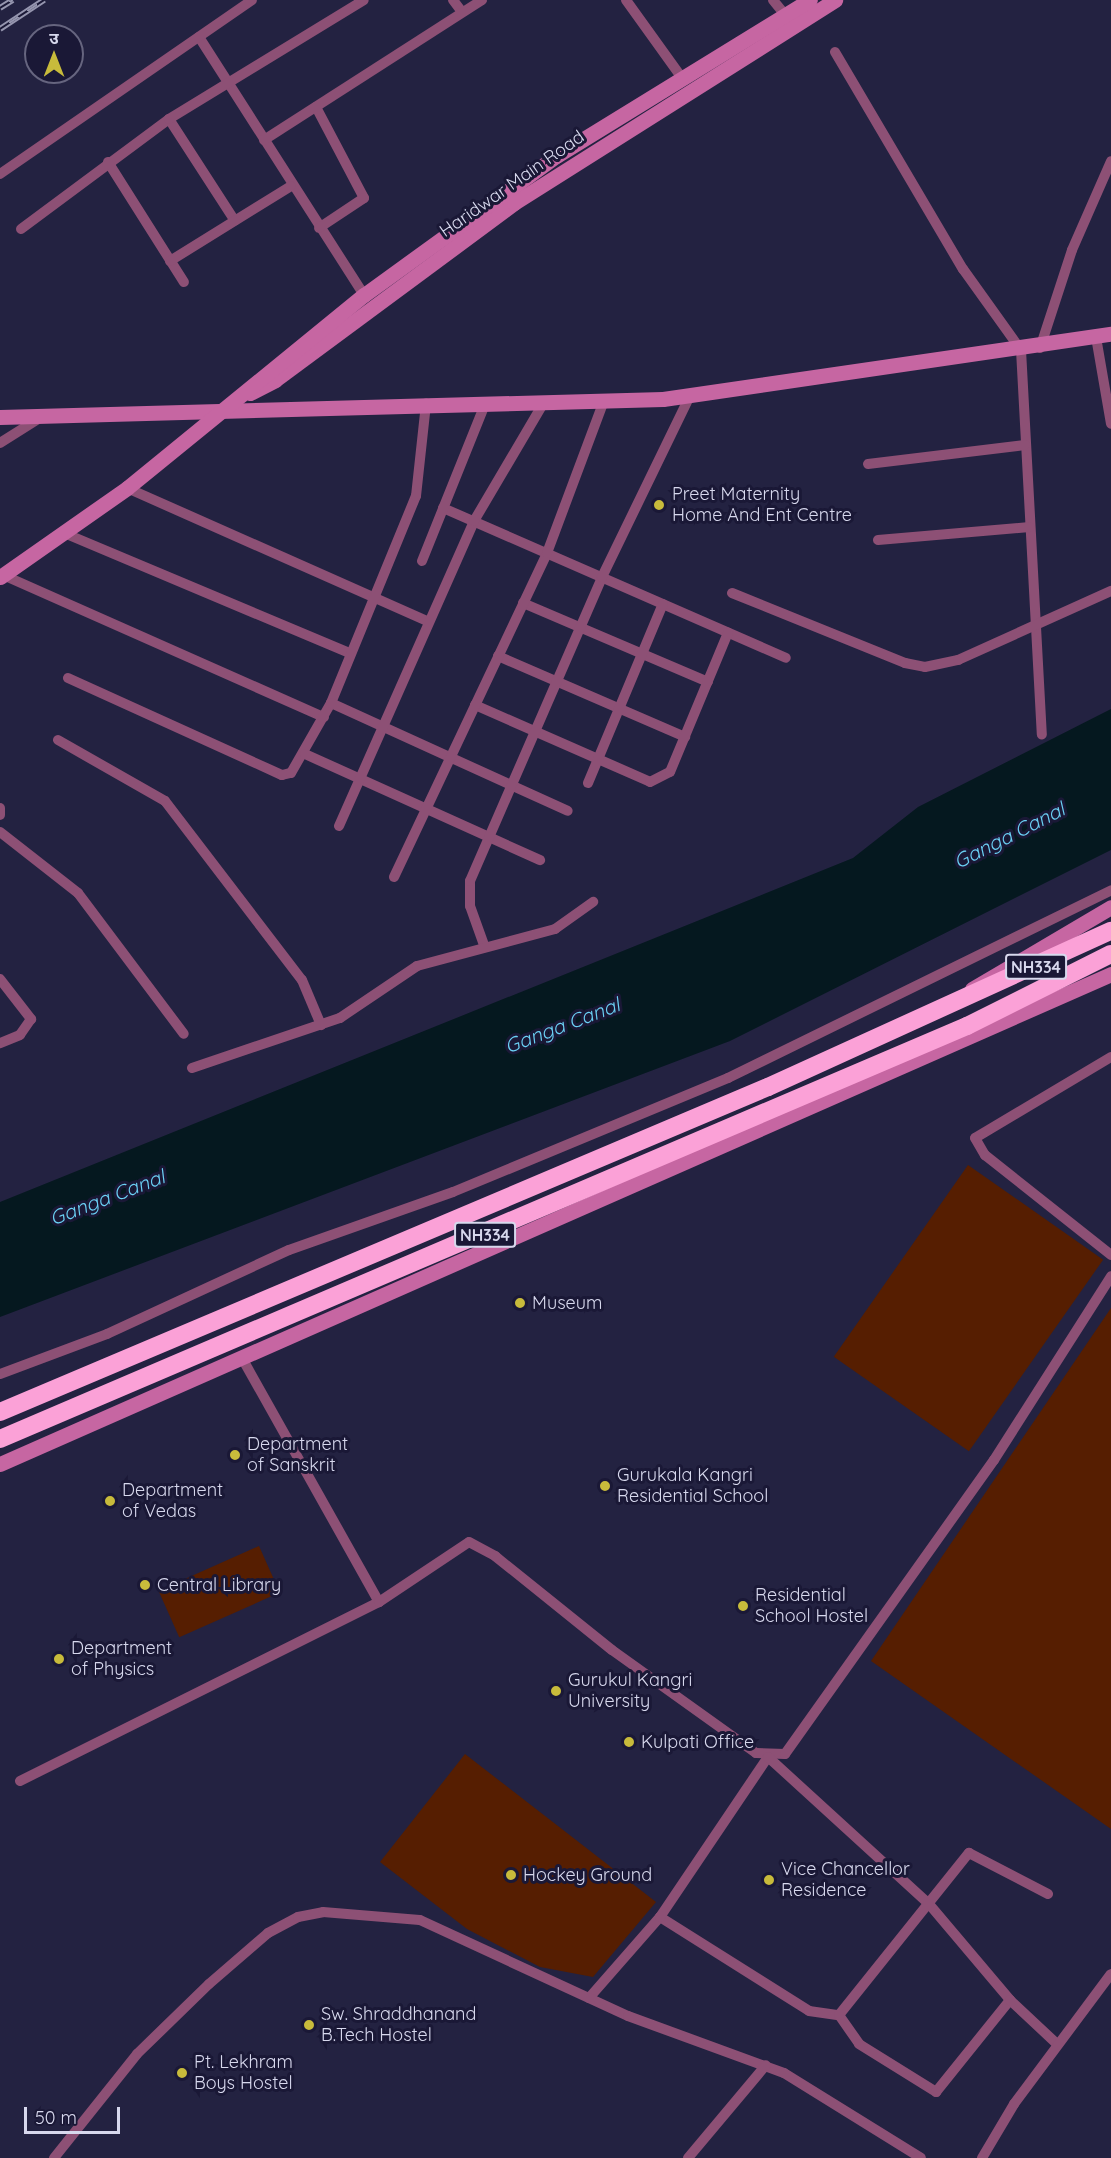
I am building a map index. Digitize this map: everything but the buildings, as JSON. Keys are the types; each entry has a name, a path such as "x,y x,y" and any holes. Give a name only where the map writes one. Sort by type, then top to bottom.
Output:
{"highway":[{"name":"NH334","path":"0,1413 946,1009 1111,931"},
{"name":"NH334","path":"0,1439 967,1026 1111,954"}],"street":[{"path":"0,174 252,0"},
{"path":"21,229 108,162 169,119 227,81 364,0"},
{"path":"453,0 462,12"},
{"path":"264,141 483,0"},
{"path":"626,0 682,78"},
{"path":"773,0 785,15"},
{"name":"Haridwar Main Road","path":"1,576 127,488 218,409 364,295 556,156 810,0"},
{"name":"Haridwar Main Road","path":"218,409 275,380 567,168 835,0"},
{"path":"199,37 291,186 364,295"},
{"path":"834,52 963,269 1021,350 1042,734"},
{"path":"316,107 364,198 319,228"},
{"path":"169,119 235,221"},
{"path":"1040,348 1072,250 1111,161"},
{"path":"108,162 184,282"},
{"path":"170,261 291,186"},
{"path":"0,417 38,419 218,409 486,402 603,403 690,396 1040,348 1104,335 1111,424"},
{"path":"484,945 470,906 470,881 602,577 690,396"},
{"path":"422,561 486,402"},
{"path":"339,826 474,521 544,402"},
{"path":"394,877 547,553 603,403"},
{"path":"68,678 282,775 305,753 324,717 350,653 376,599 416,496 426,404"},
{"path":"0,443 38,419"},
{"path":"868,464 1025,445"},
{"path":"127,488 429,622"},
{"path":"443,508 786,658"},
{"path":"878,540 1029,527"},
{"path":"63,533 350,653"},
{"path":"1,576 324,717"},
{"path":"732,593 905,663 926,667 957,660 1111,591"},
{"path":"524,603 708,682"},
{"path":"588,783 663,604"},
{"path":"475,705 597,762 650,782 670,772 728,633"},
{"path":"498,657 685,737"},
{"path":"330,703 568,811"},
{"path":"58,740 165,801 302,980 321,1024"},
{"path":"305,753 359,781 540,860"},
{"path":"0,808 0,815"},
{"path":"0,832 78,893 184,1034"},
{"path":"0,1374 107,1334 289,1250 453,1192 728,1078 1111,890"},
{"path":"192,1068 321,1024 417,966 484,945 555,929 592,902"},
{"path":"946,1009 990,975 1111,907"},
{"path":"0,1464 1111,974"},
{"path":"0,979 31,1019 20,1035 0,1043"},
{"path":"1111,1057 975,1138 985,1155 1111,1255"},
{"path":"589,1998 660,1917 768,1757 785,1754 798,1742 994,1460 1111,1276"},
{"path":"242,1358 379,1602"},
{"path":"20,1781 379,1602 469,1542 495,1556 728,1733 768,1757 929,1904 1010,2000 1057,2044"},
{"path":"839,2015 974,1852 1048,1894"},
{"path":"54,2158 137,2054 209,1984 268,1933 298,1917 323,1912 420,1920 589,1998 766,2065 921,2158"},
{"path":"660,1917 809,2011 839,2015 859,2044 936,2092 1010,2000"},
{"path":"982,2158 1057,2044 1111,1974"},
{"path":"688,2158 766,2065"}],"shaded area":[{"path":"968,1165 1103,1260 969,1451 834,1357"},
{"path":"1111,1308 1111,1829 871,1661"},
{"path":"259,1546 280,1593 179,1637 159,1591"},
{"path":"465,1754 656,1902 593,1977 540,1967 467,1929 380,1862"}],"water":[{"name":"Ganga Canal","path":"1111,709 1111,850 730,1041 0,1317 0,1202 853,858 918,807"}],"railway":[{"path":"0,8 13,0"},
{"path":"0,29 44,0"}],"place":[{"name":"Preet Maternity Home And Ent Centre","path":"659,505"},
{"name":"Museum","path":"520,1303"},
{"name":"Department of Sanskrit","path":"235,1455"},
{"name":"Gurukala Kangri Residential School","path":"605,1486"},
{"name":"Department of Vedas","path":"110,1501"},
{"name":"Central Library","path":"145,1585"},
{"name":"Residential School Hostel","path":"743,1606"},
{"name":"Department of Physics","path":"59,1659"},
{"name":"Gurukul Kangri University","path":"556,1691"},
{"name":"Kulpati Office","path":"629,1742"},
{"name":"Hockey Ground","path":"511,1875"},
{"name":"Vice Chancellor Residence","path":"769,1880"},
{"name":"Sw. Shraddhanand B.Tech Hostel","path":"309,2025"},
{"name":"Pt. Lekhram Boys Hostel","path":"182,2073"}]}
